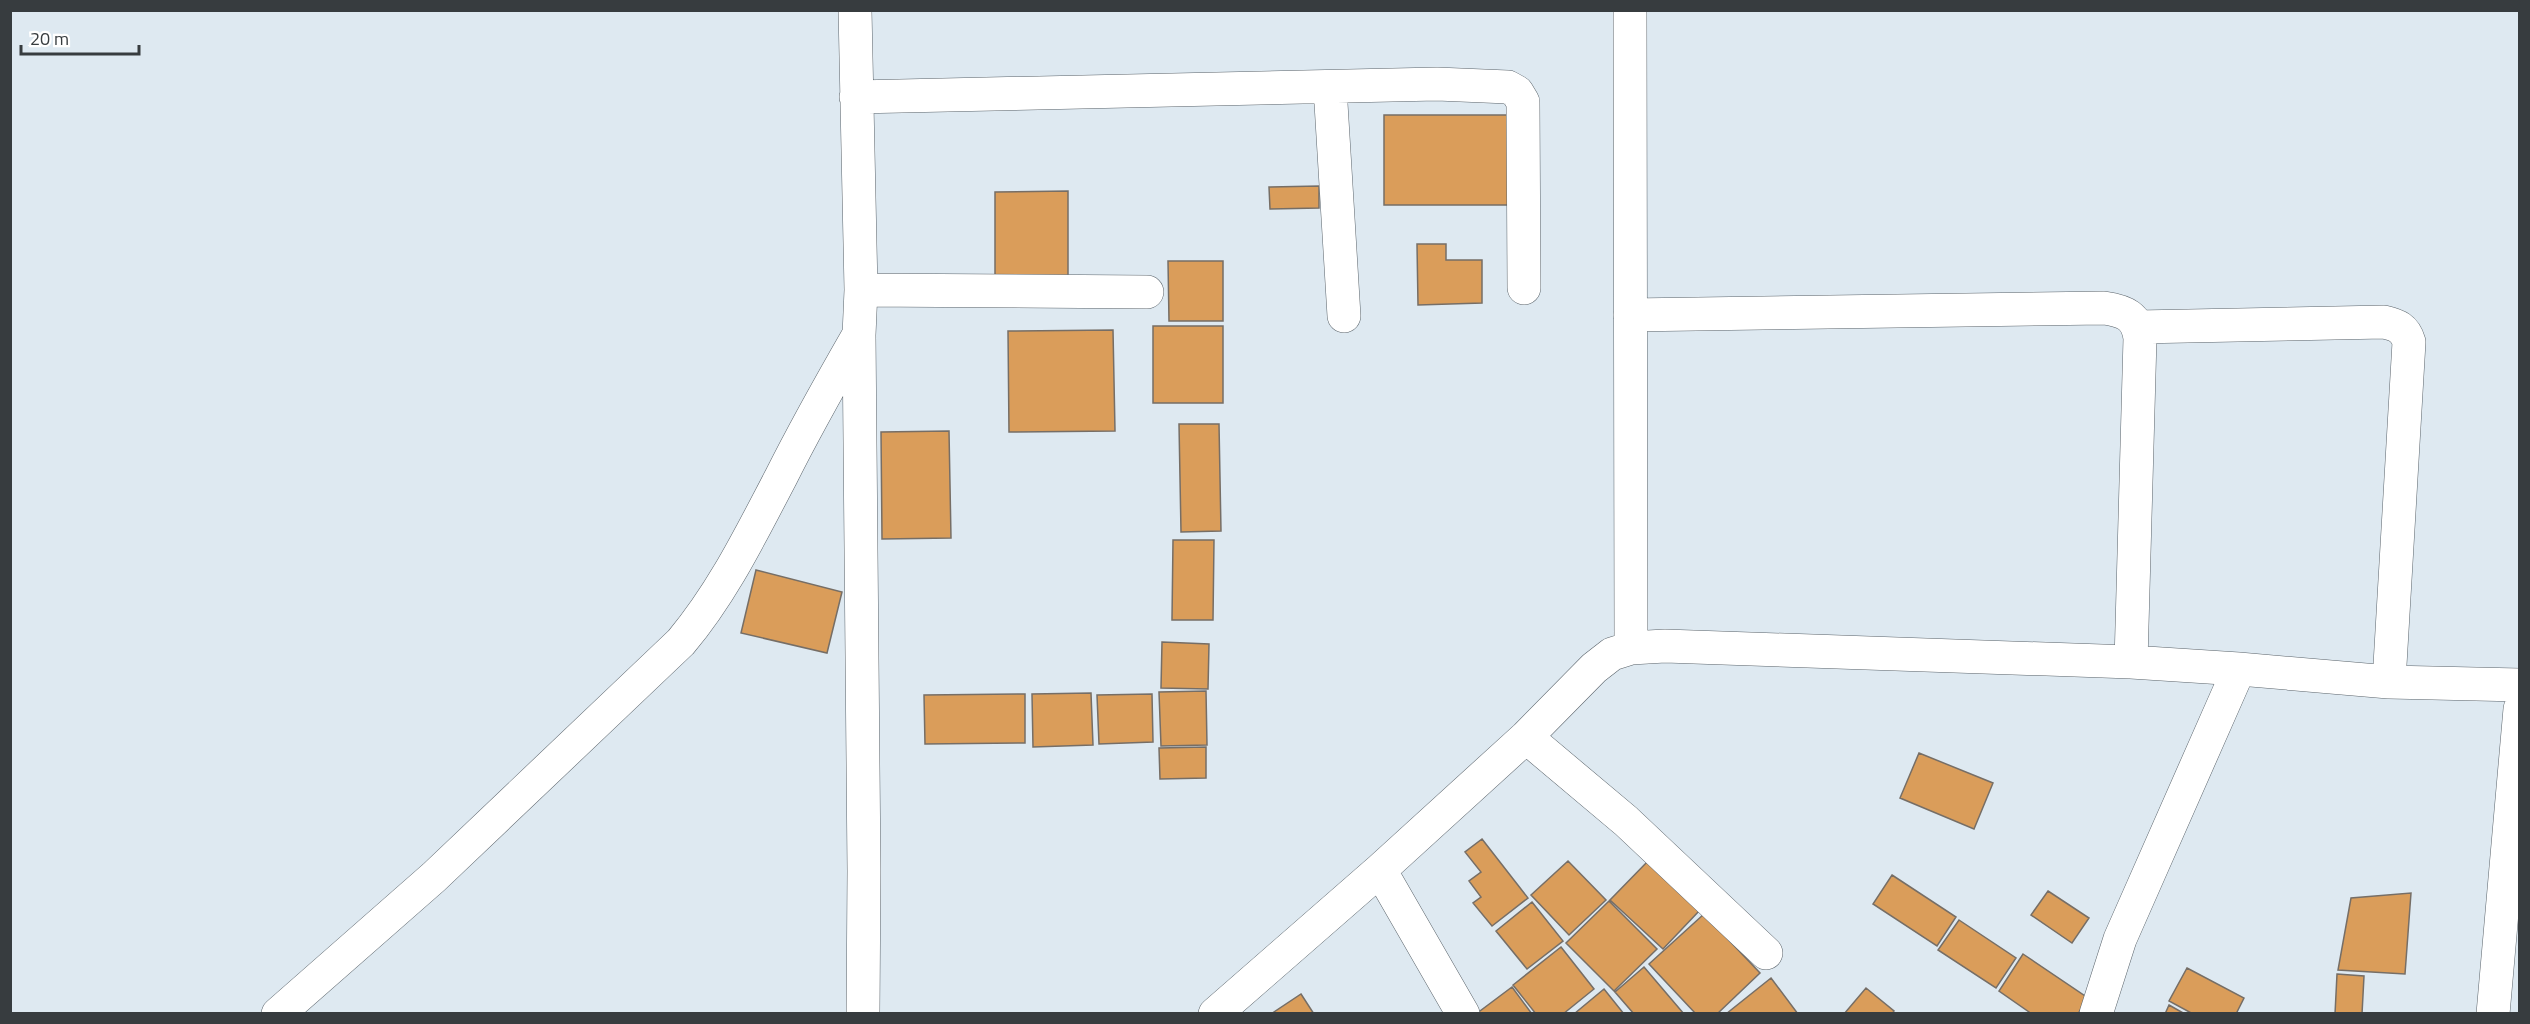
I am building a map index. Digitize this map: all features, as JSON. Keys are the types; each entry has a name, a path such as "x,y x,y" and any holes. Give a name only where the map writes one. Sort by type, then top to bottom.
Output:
{"street":[{"path":"855,10 861,290 859,335 864,871 863,1014"},
{"path":"1630,10 1631,648"},
{"path":"856,97 1437,84 1508,87 1517,92 1523,102 1524,288"},
{"path":"1330,87 1344,316"},
{"path":"861,290 1147,292"},
{"path":"1630,315 2104,308 2131,316 2138,327 2140,364 2131,662"},
{"path":"2138,327 2384,322 2397,325 2404,330 2409,342 2389,682"},
{"path":"278,1014 434,877 681,642 700,618 738,558 816,409 859,335"},
{"path":"1215,1014 1380,870 1526,737 1594,668 1612,654 1631,648 1665,646 2131,662 2389,682 2520,685"},
{"path":"2096,1014 2120,939 2239,669"},
{"path":"2493,1014 2520,709"},
{"path":"1526,737 1626,821 1766,953"},
{"path":"1380,870 1463,1014"}],"building":[{"path":"1384,115 1520,115 1519,205 1384,205"},
{"path":"1319,186 1319,208 1270,209 1269,187"},
{"path":"1068,191 1068,286 995,286 995,192"},
{"path":"1417,244 1446,244 1446,260 1482,260 1482,303 1418,305"},
{"path":"1168,261 1223,261 1223,321 1169,321"},
{"path":"1153,326 1223,326 1223,403 1153,403"},
{"path":"1113,330 1115,431 1009,432 1008,331"},
{"path":"1179,424 1219,424 1221,531 1181,532"},
{"path":"949,431 951,538 882,539 881,432"},
{"path":"1173,540 1214,540 1213,620 1172,620"},
{"path":"756,570 842,592 827,653 741,633"},
{"path":"1162,642 1209,644 1208,689 1161,688"},
{"path":"1206,691 1207,745 1161,746 1159,692"},
{"path":"1091,693 1093,745 1033,747 1032,694"},
{"path":"1025,694 1025,743 925,744 924,695"},
{"path":"1152,694 1153,742 1099,744 1097,695"},
{"path":"1206,747 1206,778 1160,779 1159,748"},
{"path":"1919,753 1993,783 1974,829 1900,798"},
{"path":"1482,839 1528,898 1492,926 1473,903 1481,897 1469,881 1481,872 1465,852"},
{"path":"1568,861 1606,900 1569,935 1531,895"},
{"path":"1648,861 1700,910 1663,949 1610,900"},
{"path":"1892,875 1956,917 1937,946 1873,904"},
{"path":"2048,891 2089,918 2072,943 2031,915"},
{"path":"2411,893 2405,974 2338,970 2351,898"},
{"path":"1609,901 1657,949 1614,991 1566,943"},
{"path":"1532,902 1563,941 1527,969 1496,931"},
{"path":"1704,914 1760,973 1717,1014 1696,1014 1649,964"},
{"path":"1959,920 2016,958 1996,988 1938,950"},
{"path":"1561,947 1594,989 1563,1014 1536,1014 1513,985"},
{"path":"2023,954 2088,998 2078,1014 2032,1014 1999,991"},
{"path":"1644,967 1684,1014 1634,1014 1615,992"},
{"path":"2187,968 2244,998 2236,1014 2193,1014 2169,1001"},
{"path":"2337,974 2364,976 2362,1014 2335,1014"},
{"path":"1771,978 1798,1014 1726,1014"},
{"path":"1512,987 1532,1014 1476,1014"},
{"path":"1866,988 1894,1011 1892,1014 1844,1014"},
{"path":"1604,989 1624,1014 1574,1014"},
{"path":"1301,994 1314,1014 1271,1014"},
{"path":"2169,1005 2185,1014 2165,1014"}]}
